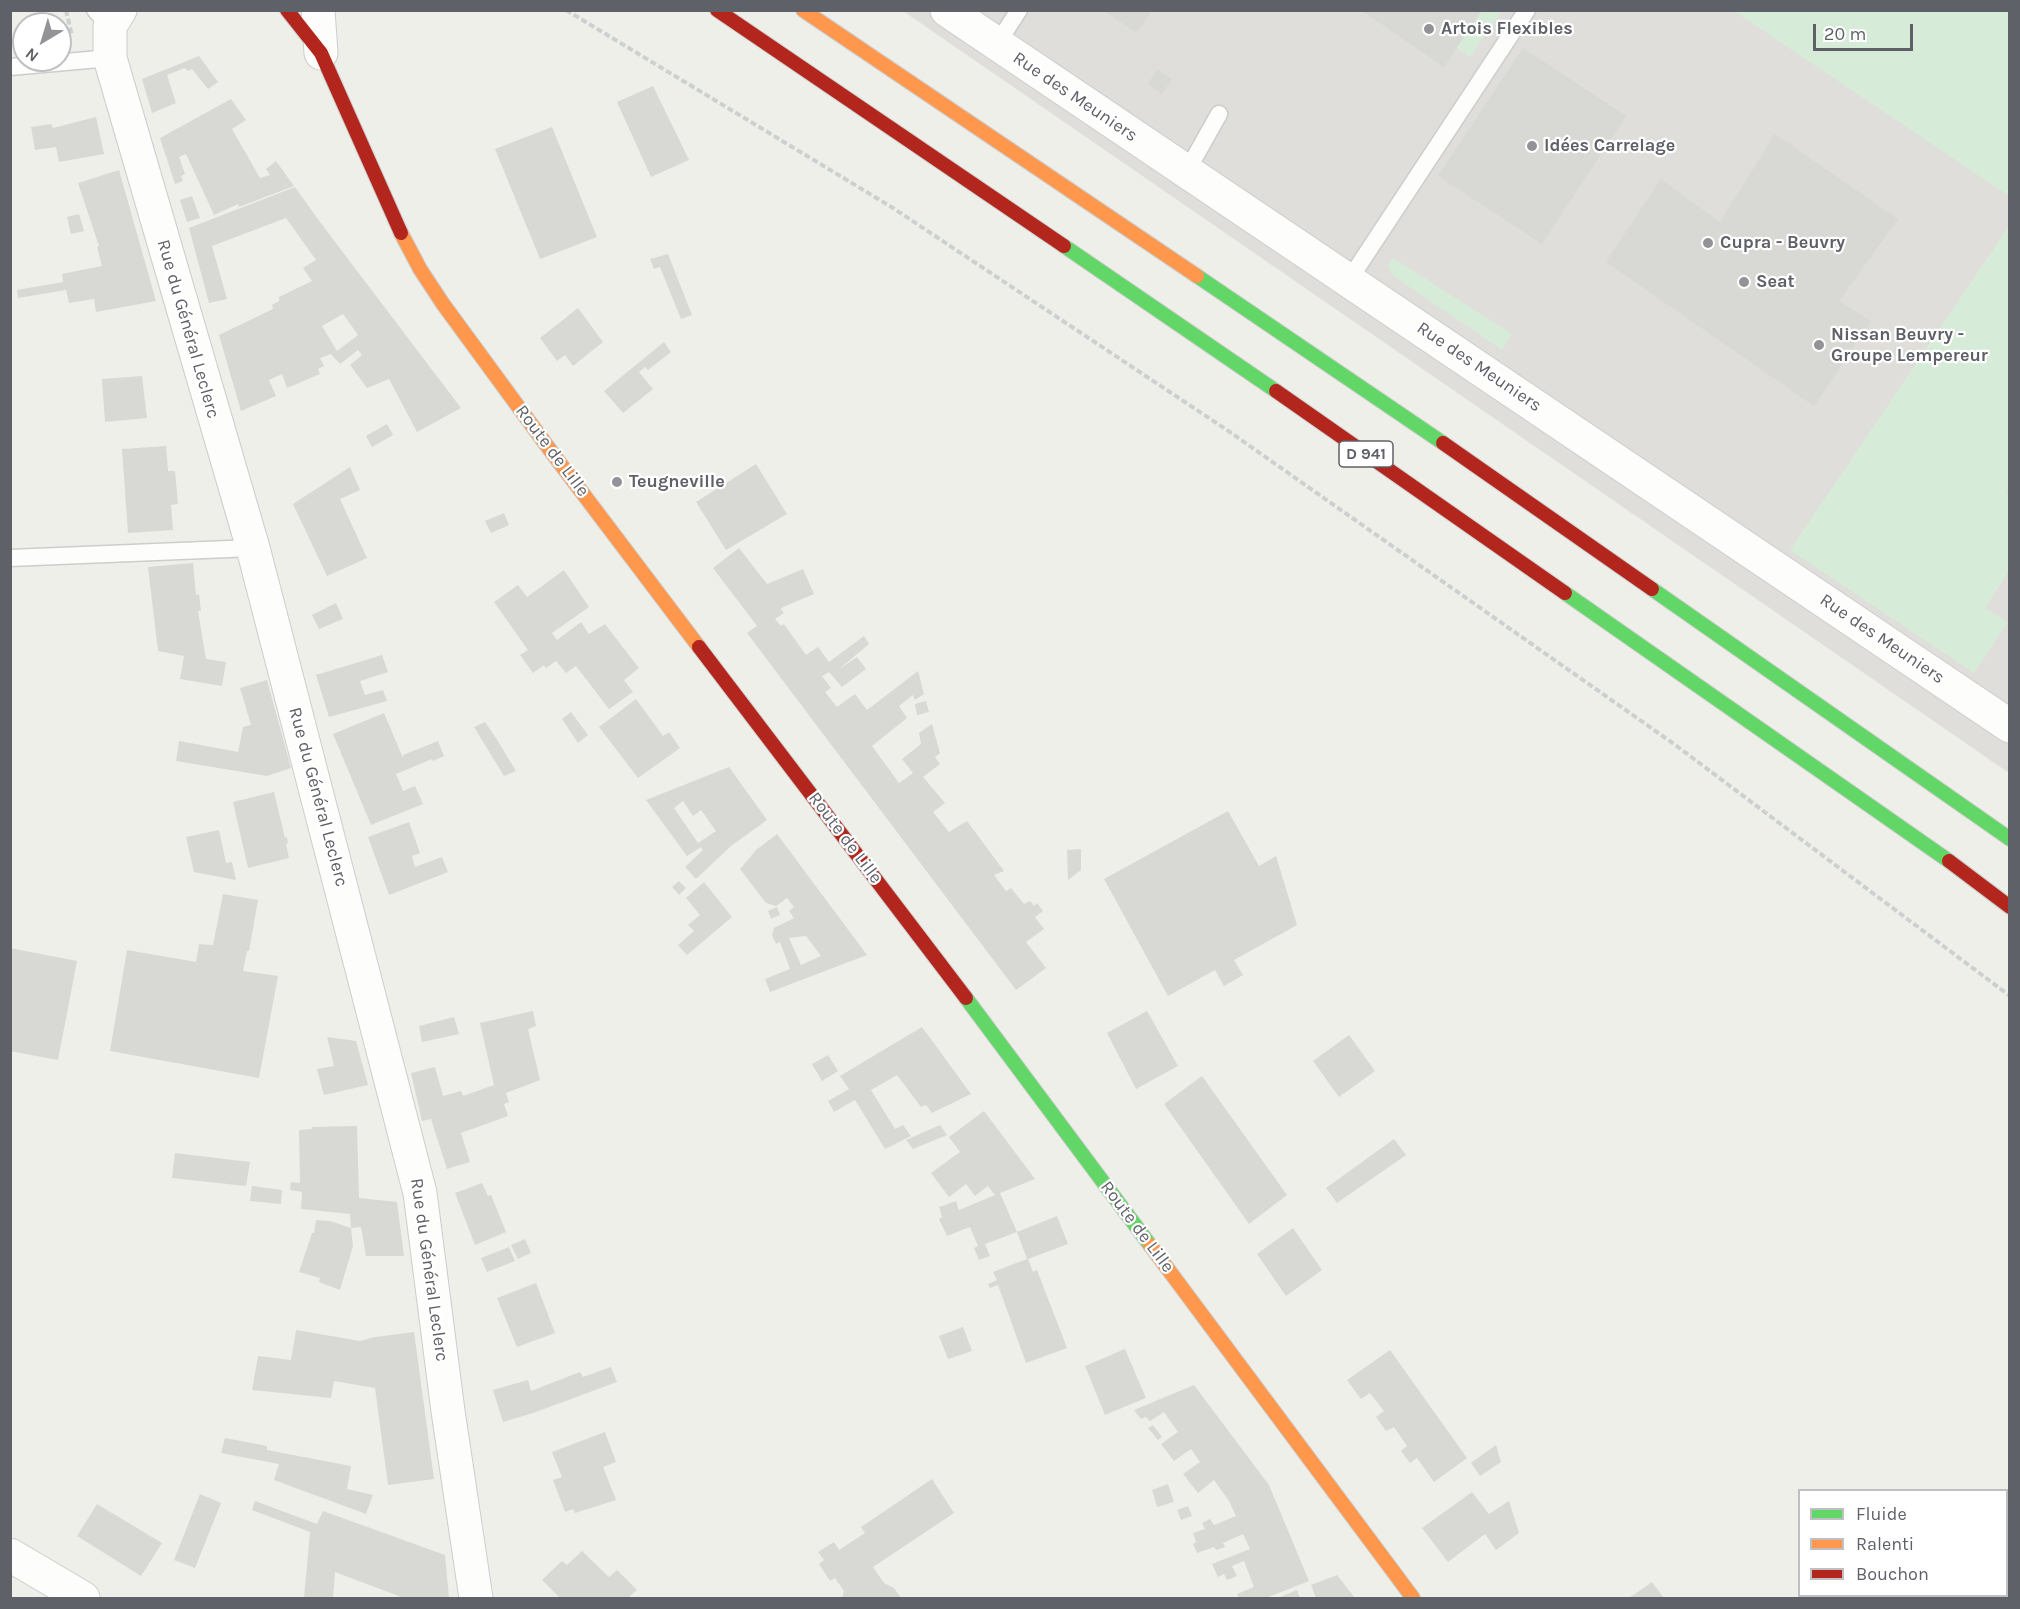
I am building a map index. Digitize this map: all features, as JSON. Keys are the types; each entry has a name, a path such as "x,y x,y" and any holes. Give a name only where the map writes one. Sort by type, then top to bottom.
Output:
{"main road":[{"name":"Route de Lille","path":"287,10 321,53 399,229 420,269 443,304 954,982 1413,1599"},
{"name":"D 941","path":"717,10 1252,374 1946,859 2010,907"},
{"name":"D 941","path":"803,10 1356,383 2010,840"}],"street":[{"name":"Route de Lille","path":"318,10 321,53"},
{"name":"Rue des Meuniers","path":"947,10 2010,726"},
{"name":"Rue du Général Leclerc","path":"109,26 253,548 420,1193 448,1411 476,1599"},
{"path":"10,1555 83,1599"}],"lane":[{"path":"997,44 1019,10"},
{"path":"1349,280 1527,10"},
{"path":"10,67 109,26"},
{"path":"1186,171 1219,114"},
{"path":"10,558 253,548"}],"path":[{"path":"566,10 893,208 1227,430 1674,744 2010,996"}],"shaded area":[{"path":"903,11 2009,11 2009,773"}],"green space":[{"path":"1482,11 1502,11 1470,57 1456,48"},
{"path":"1734,11 2009,11 2009,196"},
{"path":"2009,226 2010,488 2006,493 2009,496 2009,571 1985,608 2008,622 1974,673 1790,550"},
{"path":"1393,258 1512,334 1502,350 1392,275 1388,266"}],"building":[{"path":"1103,10 1152,10 1136,33"},
{"name":"Artois Flexibles","path":"1361,10 1482,10 1444,67"},
{"name":"Idées Carrelage","path":"1523,48 1626,116 1542,244 1438,176"},
{"path":"199,56 218,82 208,89 192,69 188,71 185,68 167,75 176,103 152,113 142,79"},
{"path":"1157,69 1172,79 1162,94 1148,84"},
{"path":"653,86 689,160 651,177 617,102"},
{"path":"231,99 246,120 232,129 260,178 270,175 266,169 276,161 294,186 239,207 238,204 214,215 186,154 179,157 185,174 181,176 183,181 175,184 160,138"},
{"path":"96,117 104,154 59,162 56,147 35,150 31,127 51,124 53,128"},
{"path":"552,127 597,237 540,259 495,149"},
{"name":"Seat","path":"1775,134 1898,219 1839,301 1871,321 1814,406 1606,262 1661,179 1720,222"},
{"path":"119,170 156,301 96,312 94,299 69,303 66,290 18,298 17,290 63,282 62,274 102,266 97,247 99,246 78,183"},
{"path":"295,187 461,408 417,432 389,379 367,388 350,365 362,355 358,350 340,364 331,354 320,358 324,366 318,369 320,374 287,388 282,374 269,380 276,396 241,411 219,335 273,309 272,305 279,301 279,297 312,281 303,268 316,260 286,218 212,246 227,299 209,303 189,228","holes":["343,314 358,335 337,351 322,326"]},
{"path":"192,196 200,218 187,222 180,200"},
{"path":"79,214 84,231 71,234 67,217"},
{"path":"668,254 692,315 681,319 660,267 654,269 650,259"},
{"path":"578,308 603,342 573,366 565,355 557,361 540,338"},
{"path":"664,342 671,352 648,370 645,367 639,372 653,389 623,413 604,391"},
{"path":"142,376 147,418 105,422 102,379"},
{"path":"387,424 393,435 372,447 366,436"},
{"path":"166,446 168,471 175,471 178,504 171,505 173,530 128,533 122,449"},
{"path":"756,464 787,514 726,550 696,502"},
{"path":"350,467 360,490 340,499 367,558 327,576 293,504"},
{"path":"504,513 509,525 491,533 485,521"},
{"path":"739,548 767,584 803,569 814,594 783,607 781,609 784,613 775,619 781,626 784,624 806,655 818,647 829,662 864,636 869,644 838,670 857,657 866,669 842,687 829,672 822,676 831,688 825,692 837,707 855,694 867,710 918,671 924,694 915,700 913,695 899,706 907,718 872,746 899,783 913,773 902,759 921,744 919,733 932,724 940,753 935,757 940,764 923,777 945,803 933,812 949,832 967,821 1004,871 994,875 1006,891 1011,888 1024,904 1030,901 1034,906 1037,903 1043,911 1035,917 1044,929 1026,942 1046,968 1016,990 747,633 757,626 713,568"},
{"path":"193,563 206,659 226,662 222,686 180,679 184,656 158,651 148,567"},
{"path":"564,570 589,607 552,633 557,640 581,622 589,634 605,624 639,668 624,680 633,692 609,709 576,666 566,673 556,661 546,668 544,665 533,673 520,655 528,650 494,602 518,585 527,597"},
{"path":"336,603 343,619 319,629 312,615"},
{"path":"382,655 388,672 360,681 365,695 383,690 387,701 329,717 316,675"},
{"path":"267,680 291,768 267,776 176,761 179,741 238,752 243,727 251,725 240,688"},
{"path":"636,699 663,736 669,732 680,748 638,778 599,727"},
{"path":"926,701 929,712 917,715 915,704"},
{"path":"571,712 588,735 578,743 562,719"},
{"path":"384,713 403,758 403,755 438,741 444,756 396,774 403,791 415,786 423,804 371,825 333,734"},
{"path":"485,722 516,771 504,776 474,727"},
{"path":"729,767 767,820 731,846 696,879 685,867 703,850 701,847 687,856 646,800","holes":["683,801 693,816 701,810 716,831 698,843 674,808"]},
{"path":"274,792 285,838 287,837 289,858 248,868 233,802"},
{"path":"1228,811 1259,866 1276,856 1297,925 1234,960 1243,975 1224,986 1215,970 1168,996 1104,879"},
{"path":"409,822 420,853 412,856 415,867 442,857 448,872 389,895 368,837"},
{"path":"219,830 226,863 232,862 236,880 194,872 186,837"},
{"path":"777,834 867,955 770,992 765,979 790,969 780,942 776,944 772,935 774,928 794,918 789,911 794,907 787,898 776,906 766,903 740,869 756,850","holes":["806,936 821,956 801,965 789,938"]},
{"path":"1081,849 1081,870 1068,880 1067,850"},
{"path":"679,881 686,888 679,895 672,887"},
{"path":"704,882 732,917 687,955 678,945 694,931 688,925 700,915 686,898"},
{"path":"223,894 258,900 243,971 278,976 259,1078 110,1051 127,950 196,962 199,944 213,945"},
{"path":"777,907 780,915 771,919 768,911"},
{"path":"10,948 77,961 58,1060 10,1051"},
{"path":"533,1011 536,1026 528,1029 540,1080 506,1093 509,1102 504,1104 508,1116 461,1133 470,1162 447,1169 431,1119 422,1121 411,1073 435,1067 443,1096 461,1091 463,1096 494,1085 480,1023"},
{"path":"1147,1011 1178,1066 1136,1089 1107,1033"},
{"path":"454,1017 459,1034 422,1042 419,1026"},
{"path":"922,1027 971,1094 932,1113 926,1105 921,1107 897,1075 871,1090 895,1129 903,1125 911,1136 885,1149 855,1100 834,1112 828,1101 849,1089 840,1076"},
{"path":"1349,1035 1375,1071 1339,1097 1313,1061"},
{"path":"327,1037 356,1041 368,1085 324,1095 317,1069 334,1066"},
{"path":"828,1055 838,1071 822,1081 812,1064"},
{"path":"1202,1076 1287,1195 1249,1224 1164,1104"},
{"path":"984,1111 1035,1179 1000,1193 1017,1232 985,1244 990,1256 979,1260 974,1248 978,1246 970,1227 947,1236 939,1219 942,1217 939,1207 956,1201 959,1210 995,1195 988,1186 975,1196 966,1184 949,1197 931,1173 960,1152 949,1137"},
{"path":"940,1125 947,1135 913,1149 906,1140"},
{"path":"357,1126 359,1198 397,1202 404,1256 366,1256 361,1227 351,1228 350,1214 301,1209 302,1192 290,1190 291,1182 300,1183 299,1130 312,1129 312,1127"},
{"path":"1394,1139 1406,1155 1337,1203 1326,1188"},
{"path":"175,1153 250,1162 246,1186 172,1178"},
{"path":"482,1183 488,1196 491,1195 506,1232 475,1245 455,1193"},
{"path":"252,1186 282,1190 281,1204 250,1201"},
{"path":"1057,1216 1068,1244 1028,1259 1033,1272 1037,1270 1067,1348 1026,1363 998,1285 990,1288 988,1284 997,1280 993,1272 1027,1259 1017,1232"},
{"path":"316,1220 330,1221 351,1228 353,1246 340,1290 319,1282 320,1278 299,1272 312,1233 314,1233"},
{"path":"1293,1228 1322,1270 1286,1296 1257,1254"},
{"path":"525,1239 531,1253 518,1259 511,1245"},
{"path":"509,1247 515,1261 487,1272 481,1258"},
{"path":"536,1283 555,1333 517,1347 497,1298"},
{"path":"963,1327 972,1351 948,1359 939,1336"},
{"path":"296,1330 360,1341 414,1332 434,1479 388,1485 375,1388 334,1381 331,1398 252,1390 258,1356 291,1360"},
{"path":"1125,1349 1146,1398 1105,1415 1085,1366"},
{"path":"1390,1350 1467,1458 1434,1482 1417,1458 1410,1463 1401,1451 1407,1446 1394,1427 1386,1431 1376,1417 1384,1411 1370,1393 1361,1399 1347,1380"},
{"path":"611,1367 617,1382 503,1422 493,1390 528,1380 531,1391 580,1372 583,1377"},
{"path":"1194,1385 1269,1485 1309,1581 1266,1598 1239,1598 1237,1594 1254,1587 1244,1561 1232,1566 1237,1576 1227,1580 1224,1574 1218,1577 1212,1564 1250,1549 1243,1534 1223,1543 1225,1547 1216,1550 1214,1547 1197,1553 1193,1544 1196,1542 1193,1533 1205,1529 1202,1523 1210,1519 1214,1525 1236,1516 1229,1501 1214,1480 1198,1493 1183,1474 1200,1462 1191,1449 1174,1461 1161,1444 1178,1432 1164,1412 1150,1421 1146,1417 1141,1419 1134,1410"},
{"path":"1153,1425 1162,1437 1158,1440 1148,1428"},
{"path":"605,1432 616,1462 603,1467 616,1500 575,1513 573,1509 565,1512 553,1480 562,1477 552,1452"},
{"path":"225,1438 267,1446 267,1450 351,1466 347,1489 373,1495 366,1514 274,1480 279,1464 221,1453"},
{"path":"1496,1445 1501,1462 1480,1476 1471,1463"},
{"path":"932,1479 954,1513 873,1567 884,1583 894,1588 901,1598 842,1598 844,1591 835,1578 830,1581 819,1564 824,1560 818,1552 834,1542 839,1550 865,1533 861,1527"},
{"path":"1168,1484 1174,1502 1157,1507 1152,1490"},
{"path":"1472,1492 1489,1514 1509,1501 1519,1533 1496,1550 1485,1534 1448,1562 1422,1528"},
{"path":"200,1494 221,1503 195,1568 174,1560"},
{"path":"255,1501 317,1524 323,1511 445,1555 449,1598 404,1598 335,1572 333,1598 304,1598 310,1532 252,1510"},
{"path":"97,1504 162,1543 141,1576 77,1536"},
{"path":"1188,1506 1192,1516 1181,1520 1177,1510"},
{"path":"582,1551 609,1577 617,1570 637,1590 628,1598 560,1598 542,1580 562,1561 567,1565"},
{"path":"1337,1575 1355,1598 1316,1598 1311,1585"},
{"path":"2010,1579 2010,1598 1958,1597 2008,1597 2008,1580"},
{"path":"1652,1582 1664,1598 1629,1598"},
{"path":"1297,1590 1300,1598 1278,1598"}],"traffic: fast":[{"path":"1064,246 1276,391"},
{"path":"1197,276 1443,443"},
{"path":"1652,589 2010,839"},
{"path":"1565,593 1949,861"},
{"path":"966,998 1150,1245"}],"traffic: slow":[{"path":"803,10 1197,276"},
{"path":"401,233 420,269 443,304 699,647"},
{"path":"1150,1245 1413,1598"}],"traffic: jam":[{"path":"287,10 321,53 401,233"},
{"path":"717,10 1064,246"},
{"path":"1276,391 1565,593"},
{"path":"1443,443 1652,589"},
{"path":"699,647 966,998"},
{"path":"1949,861 2010,907"}],"place":[{"name":"Artois Flexibles","path":"1429,29"},
{"name":"Idées Carrelage","path":"1532,146"},
{"name":"Cupra - Beuvry","path":"1708,243"},
{"name":"Seat","path":"1744,282"},
{"name":"Nissan Beuvry - Groupe Lempereur","path":"1819,345"},
{"name":"Teugneville","path":"617,482"}]}
